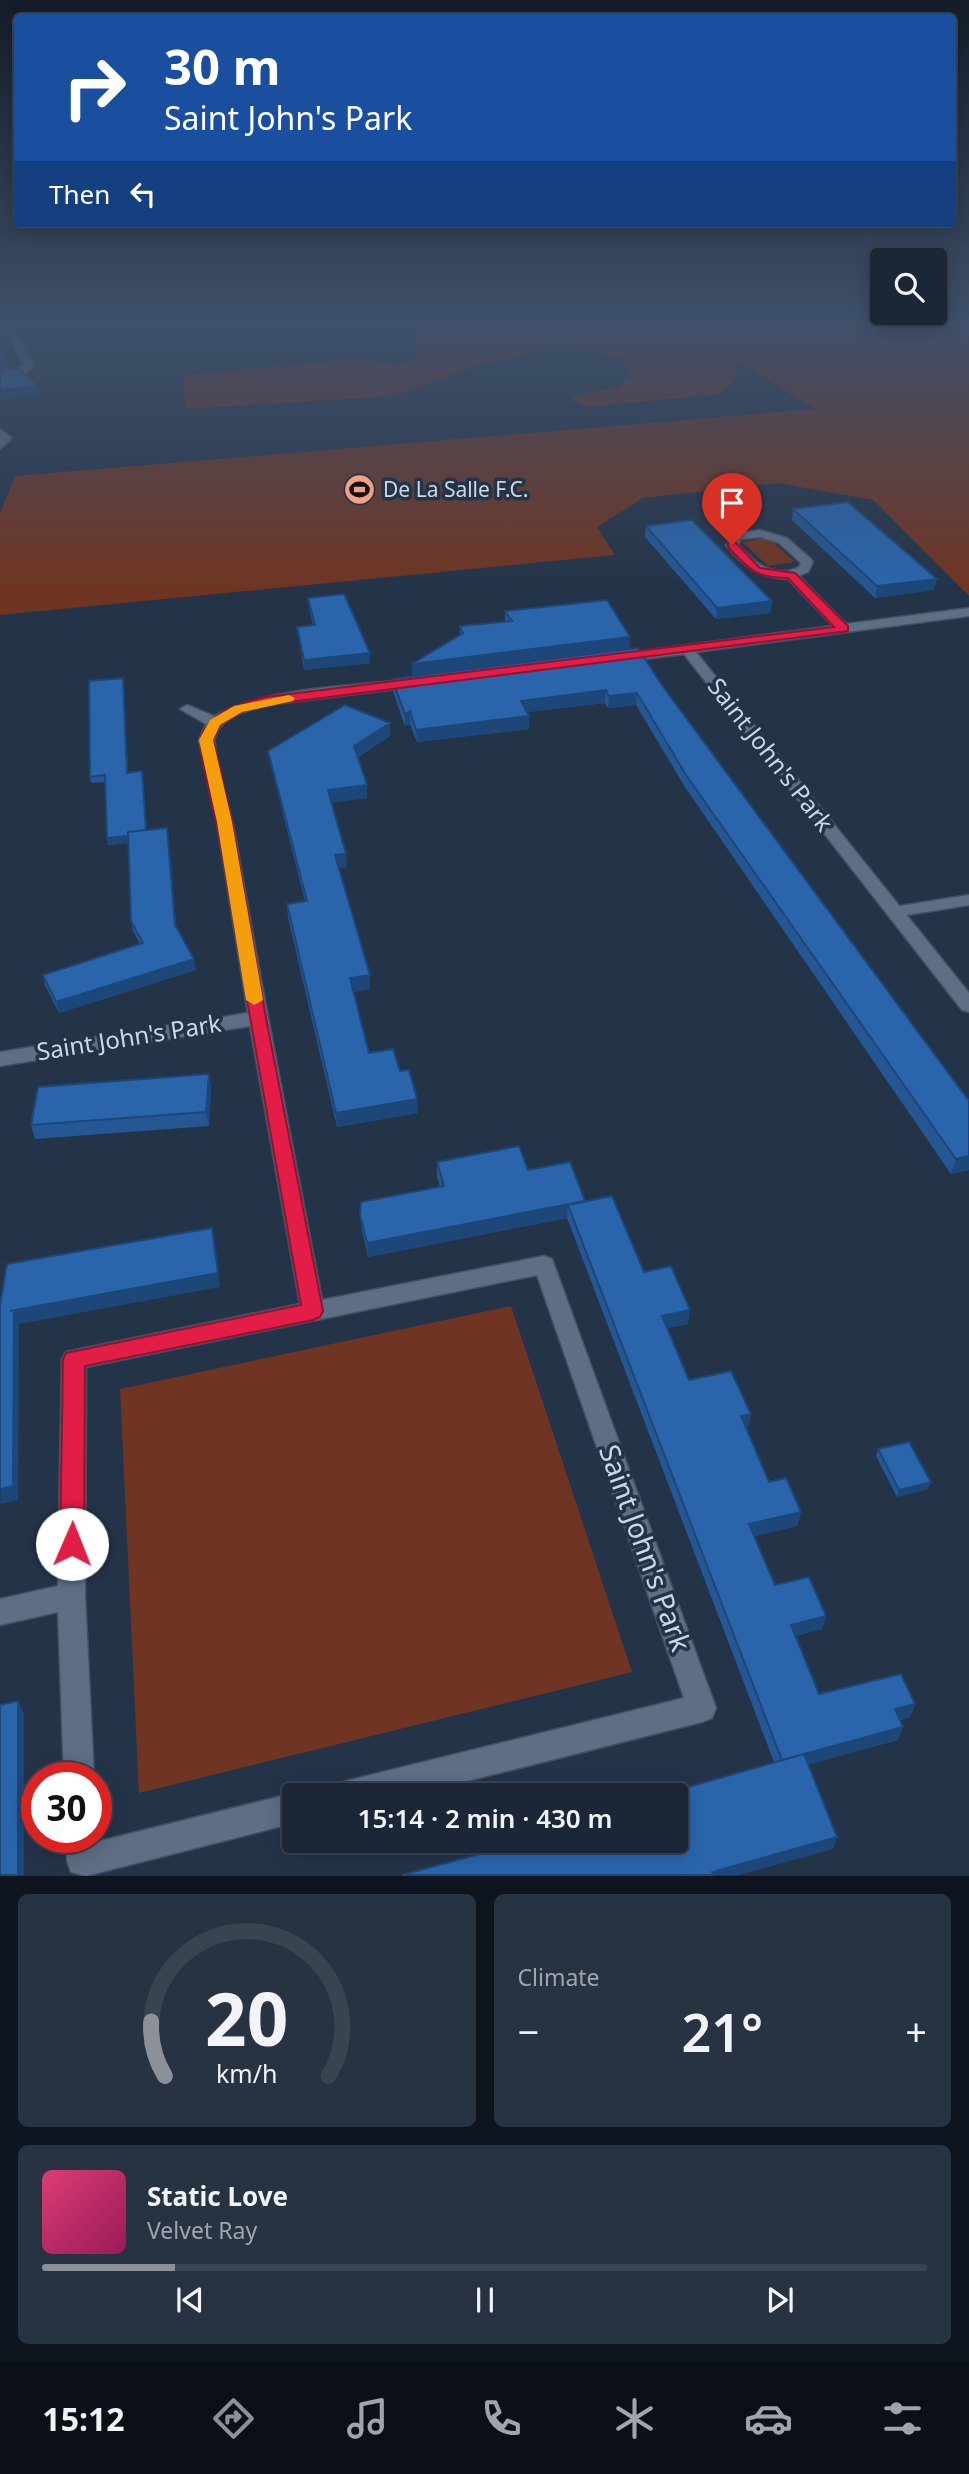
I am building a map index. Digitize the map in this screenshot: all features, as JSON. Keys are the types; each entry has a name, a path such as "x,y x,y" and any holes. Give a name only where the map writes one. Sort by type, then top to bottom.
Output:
{"street":[{"path":"0,432 7,438 0,446"},
{"path":"791,575 804,569 807,562 779,536 755,533 737,536 732,545 756,570 775,575 791,575 843,629"},
{"path":"604,660 969,612"},
{"name":"Saint John's Park","path":"687,649 969,1006"},
{"path":"313,1311 258,1018 225,822 206,740 214,722 238,709 265,701 424,682"},
{"path":"187,709 214,722"},
{"name":"Saint John's Park","path":"0,1059 258,1018"},
{"name":"Saint John's Park","path":"78,1762 71,1596 74,1359 544,1265 702,1708 399,1783"},
{"path":"0,1612 71,1596"},
{"path":"82,1853 82,1861 282,1811"}],"lane":[{"path":"894,912 969,900"}],"shaded area":[{"name":"De La Salle F.C.","path":"760,414 969,414 969,596 873,500 778,483 643,498 597,527 615,555 0,615 0,513 15,476"},
{"path":"768,538 795,562 768,566 742,542"},
{"path":"511,1306 632,1672 139,1793 120,1389"}],"building":[{"path":"848,502 937,579 877,586 793,509"},
{"path":"692,520 772,601 717,608 646,526"},
{"path":"344,594 370,653 304,660 297,627 315,625 308,598"},
{"path":"607,600 630,637 412,664 463,633 460,626 512,621 505,611"},
{"path":"638,648 661,684 969,1101 969,1156 956,1159 686,775 637,693 609,696 606,690 521,701 529,716 416,730 410,711 405,714 392,679"},
{"path":"123,678 127,773 142,771 146,830 128,832 128,836 107,838 105,775 90,777 89,681"},
{"path":"345,705 390,723 354,746 367,785 328,790 346,854 335,855 370,975 350,978 369,1053 393,1049 400,1071 409,1070 417,1099 336,1113 287,904 307,901 268,751"},
{"path":"167,828 175,925 194,959 56,1002 43,975 143,943 131,921 128,832"},
{"path":"209,1074 206,1112 31,1125 38,1087"},
{"path":"519,1146 528,1170 570,1162 585,1201 367,1243 360,1215 361,1202 444,1186 437,1162"},
{"path":"612,1196 644,1272 671,1266 690,1310 662,1316 689,1380 731,1371 751,1414 741,1416 769,1482 786,1478 801,1512 749,1524 775,1585 809,1577 826,1616 791,1625 819,1694 901,1674 915,1704 895,1709 903,1727 782,1760 568,1205"},
{"path":"212,1228 218,1273 10,1311 14,1311 13,1486 0,1489 0,1305 7,1264"},
{"path":"909,1442 931,1482 899,1490 878,1449"},
{"path":"18,1701 18,1875 0,1875 0,1705"},
{"path":"804,1754 837,1837 712,1872 714,1875 402,1875 483,1853 688,1853 688,1787"}],"slow traffic":[{"path":"254,1000 225,822 206,740 214,722 238,709 265,701 289,698"}],"place":[{"name":"De La Salle F.C.","path":"360,490"}],"route":[{"path":"72,1544 74,1359 313,1311 258,1018 225,822 210,764 206,740 214,722 238,709 265,701 843,629 791,575 775,575 756,570 732,545"}]}
